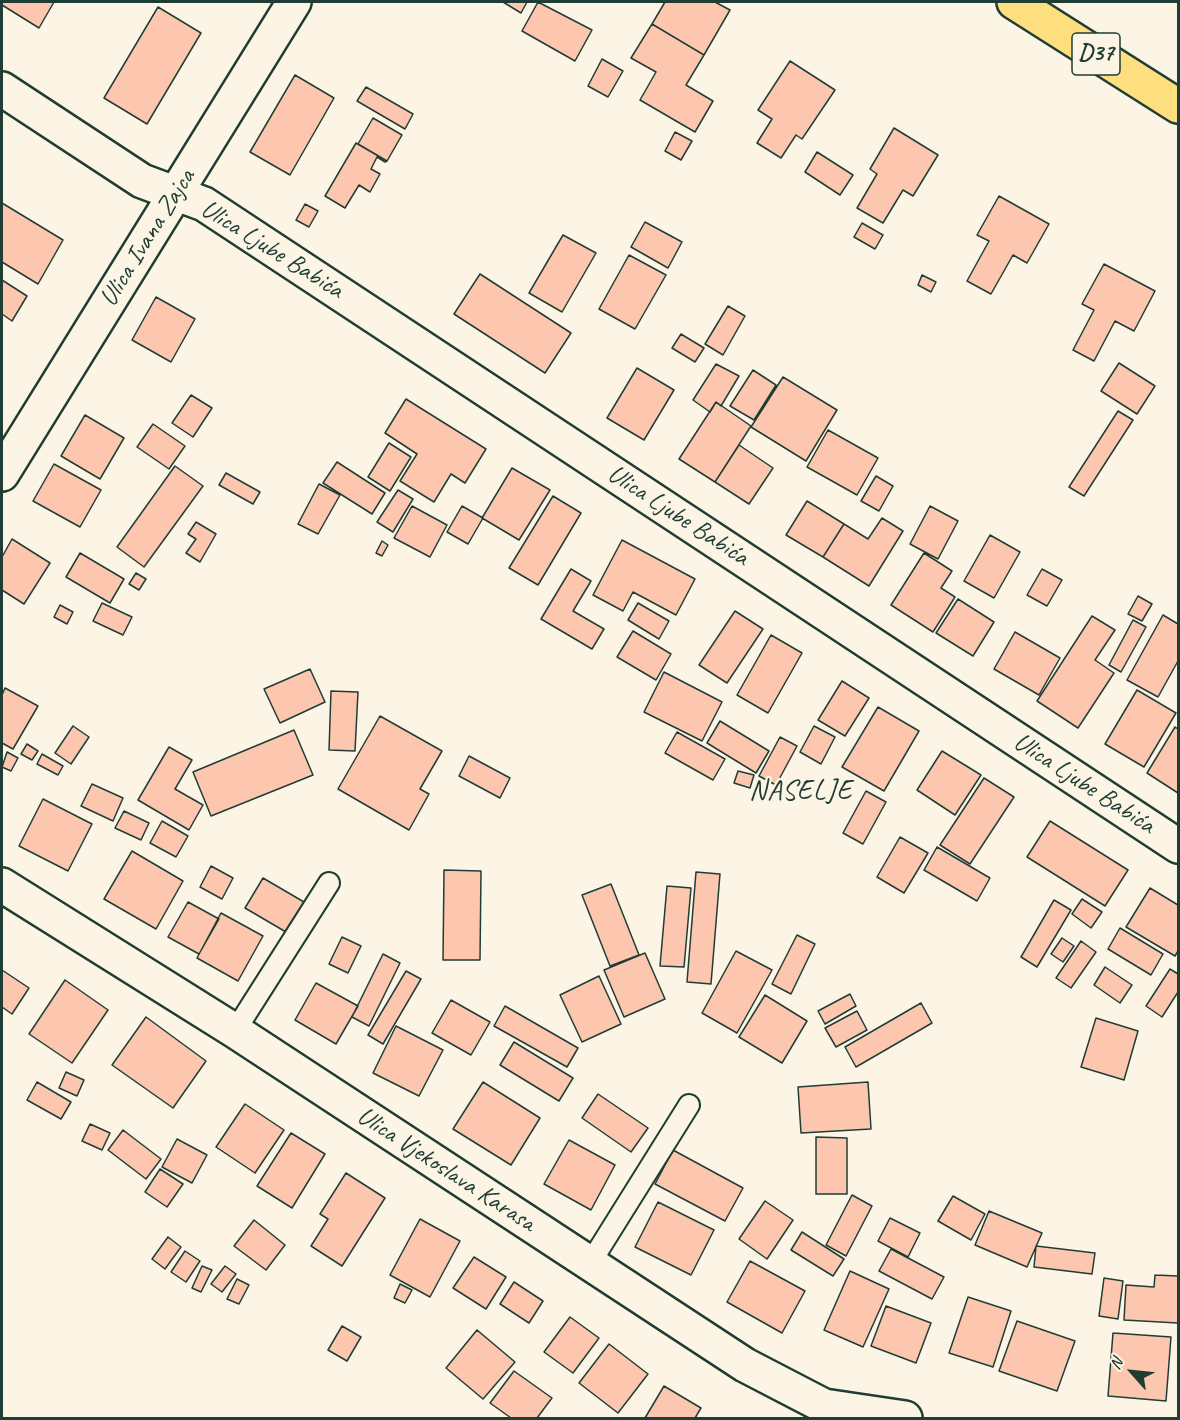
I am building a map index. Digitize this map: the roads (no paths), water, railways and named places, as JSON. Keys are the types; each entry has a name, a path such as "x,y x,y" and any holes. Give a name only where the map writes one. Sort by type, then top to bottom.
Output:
{"main road":[{"name":"D37","path":"1014,2 1179,106"}],"street":[{"name":"Ulica Ivana Zajca","path":"2,474 294,2"},
{"name":"Ulica Ljube Babića","path":"2,89 142,181 204,204 1179,846"},
{"name":"Ulica Vjekoslava Karasa","path":"2,885 235,1031 746,1365 824,1406 905,1419"}],"lane":[{"path":"235,1031 329,883"},
{"path":"589,1264 689,1105"}],"district":[{"name":"NASELJE","path":"801,792"}]}
